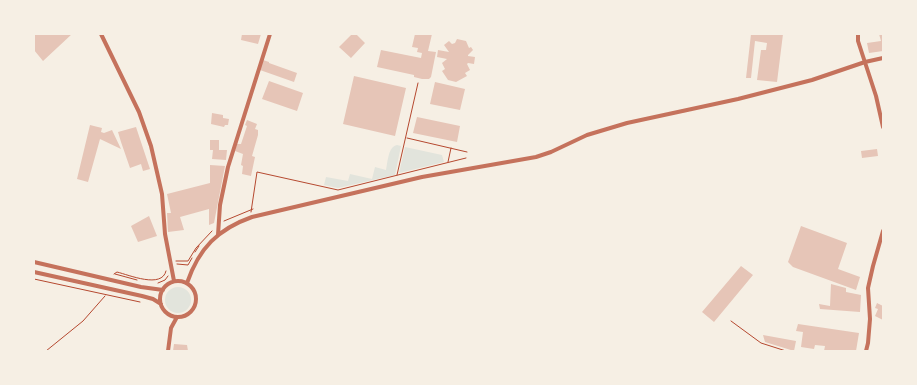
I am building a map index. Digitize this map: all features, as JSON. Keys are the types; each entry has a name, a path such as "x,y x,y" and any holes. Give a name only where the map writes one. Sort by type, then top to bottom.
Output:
{"street":[{"path":"101,34 139,112 151,146 162,194 165,234 174,281"},
{"path":"218,235 220,205 228,167 270,34"},
{"path":"858,34 858,41 876,96 883,127"},
{"path":"187,283 195,261 209,243 218,235 239,222 252,217 422,177 536,157 551,152 587,135 627,123 738,99 812,80 865,62 883,58"},
{"path":"866,351 870,319 868,288 883,231"},
{"path":"34,262 141,287 163,290"},
{"path":"34,272 153,299 161,304 167,312 177,317 187,315 193,310 196,304 195,290 183,281 174,281 166,285 163,290 160,297 161,304"},
{"path":"168,351 171,328 177,317"}],"path":[{"path":"397,176 418,83"},
{"path":"406,138 467,152"},
{"path":"448,163 451,148"},
{"path":"145,279 152,281 161,279 166,272 166,263 170,261 188,262 196,248 219,225 224,221 252,210 257,172 338,190 466,158"},
{"path":"176,264 188,265"},
{"path":"114,274 145,282"},
{"path":"152,283 158,283 165,280 168,275"},
{"path":"34,279 140,302"},
{"path":"46,351 83,321 106,295"},
{"path":"731,321 761,343 786,351"}],"shaded area":[{"path":"397,145 401,146 395,175 338,188 324,185 326,177 348,181 350,174 372,179 375,167 386,170 390,151"},
{"path":"405,147 442,155 444,162 399,173"},
{"path":"178,287 187,291 191,300 187,309 178,313 169,309 165,300 169,291"}],"building":[{"path":"34,34 72,34 43,61 34,50"},
{"path":"242,34 261,34 258,44 241,40"},
{"path":"352,34 356,34 365,43 351,58 339,47"},
{"path":"415,34 432,34 428,51 436,52 431,77 429,79 422,79 414,77 414,75 377,67 381,50 421,58 422,53 417,52 418,48 412,47"},
{"path":"751,34 783,34 777,82 757,80 761,50 766,50 767,43 755,41 751,78 746,78"},
{"path":"879,34 883,34 883,51 869,53 867,43 881,41"},
{"path":"457,39 466,41 469,48 471,47 473,50 468,56 475,57 474,64 467,64 470,70 465,73 467,76 456,82 448,80 442,71 445,69 442,63 447,59 437,57 438,50 449,52 444,45 449,41 452,44 455,43"},
{"path":"263,60 297,73 294,82 260,70"},
{"path":"354,76 406,88 395,136 343,124"},
{"path":"269,81 303,93 297,111 262,99"},
{"path":"435,82 465,89 460,110 430,104"},
{"path":"212,113 223,115 223,118 229,119 228,125 225,125 224,127 211,124"},
{"path":"417,117 460,126 457,142 413,133"},
{"path":"247,120 257,124 255,129 258,130 252,156 255,157 251,176 242,174 243,166 241,165 243,154 235,151 237,144 241,144 247,126 245,125"},
{"path":"90,125 102,128 101,132 104,133 112,130 121,149 100,139 88,182 77,179"},
{"path":"136,127 150,169 143,171 141,164 130,168 118,132"},
{"path":"210,140 219,140 219,150 227,150 226,160 212,159 213,150 210,150"},
{"path":"877,149 878,156 862,158 861,151"},
{"path":"210,165 225,166 214,223 209,225 209,209 180,217 184,230 168,232 167,213 171,213 167,194 210,183"},
{"path":"149,216 157,236 138,242 131,226"},
{"path":"801,226 847,243 838,269 860,277 856,290 793,267 788,262"},
{"path":"741,266 753,275 714,322 702,312"},
{"path":"831,284 846,288 846,292 861,295 860,312 820,309 819,304 830,306"},
{"path":"877,303 883,306 883,320 875,316 878,309 875,308"},
{"path":"798,324 859,333 856,351 824,351 825,346 815,345 814,349 801,347 803,332 796,331"},
{"path":"763,335 796,341 794,351 765,342"},
{"path":"174,344 187,345 188,351 173,351"}]}
